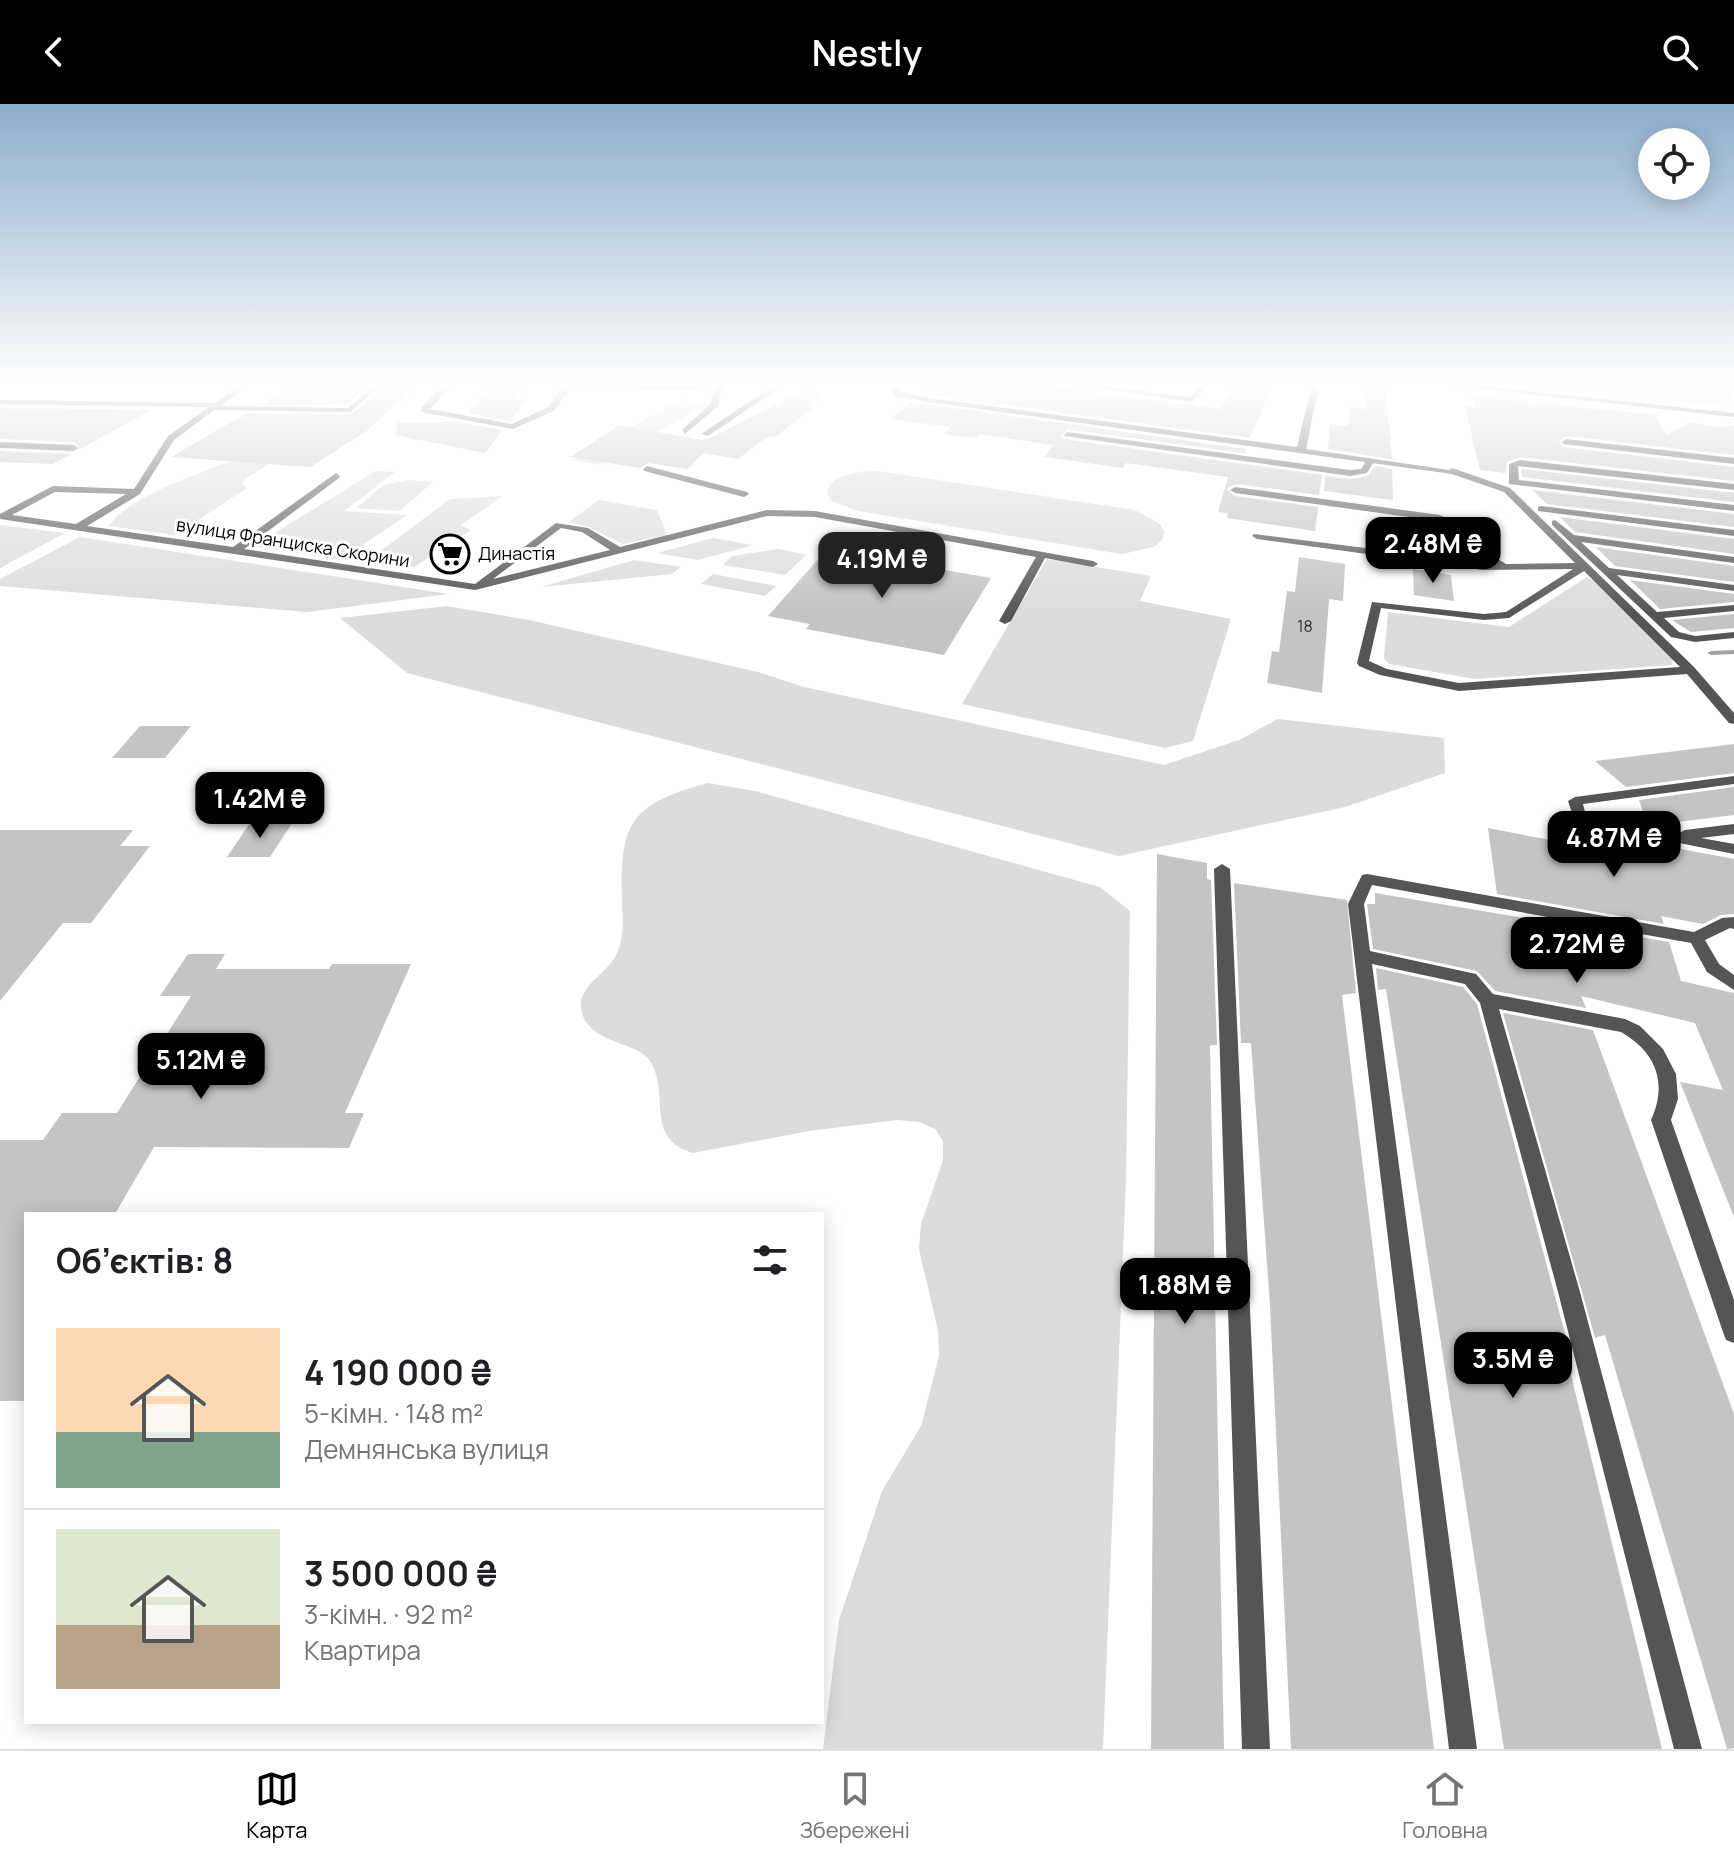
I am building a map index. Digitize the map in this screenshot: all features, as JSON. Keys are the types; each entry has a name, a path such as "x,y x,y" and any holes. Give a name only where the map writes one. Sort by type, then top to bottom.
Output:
{"street":[{"path":"78,527 137,492 157,461"},
{"path":"1261,461 1343,472 1364,471 1371,461"},
{"path":"1377,461 1514,482 1734,508"},
{"path":"1734,487 1513,464 1514,482 1675,635 1695,639 1734,635"},
{"path":"647,469 744,494"},
{"path":"1452,471 1507,490 1690,670 1734,720"},
{"path":"236,550 336,476"},
{"name":"вулиця Франциска Скорини","path":"137,492 53,489 2,517 475,587 775,513 815,514 1093,564"},
{"path":"1235,490 1440,518 1462,528 1476,550 1506,567"},
{"path":"775,513 791,501"},
{"path":"1541,509 1734,533"},
{"path":"475,587 559,525 585,530 618,550"},
{"path":"1257,536 1483,567 1585,566"},
{"path":"1572,538 1734,560"},
{"path":"1005,621 1042,555"},
{"path":"1585,566 1509,615 1484,617 1376,604 1363,663 1384,672 1459,687 1690,670"},
{"path":"1604,570 1734,588"},
{"path":"1655,616 1734,608"},
{"path":"1734,780 1575,801 1580,819 1734,849"},
{"path":"1671,837 1734,829"},
{"path":"1222,869 1256,1749"},
{"path":"1463,1749 1356,904 1367,879 1696,938 1728,922 1734,923"},
{"path":"1696,938 1713,968 1734,984"},
{"path":"1363,956 1470,979 1488,1000 1569,1292 1688,1749"},
{"path":"1488,1000 1625,1026 1644,1035 1656,1049 1669,1096 1661,1120 1734,1332"}],"shaded area":[{"path":"232,461 273,461 241,482 247,488 175,535 109,526 137,502"},
{"path":"577,461 607,461 600,465"},
{"path":"376,471 395,472 344,511 407,515 340,560 253,546"},
{"path":"878,471 1135,510 1160,524 1164,532 1162,540 1154,547 1122,554 858,511 832,501 827,494 829,487 840,477"},
{"path":"408,480 433,482 399,511 356,508 384,485"},
{"path":"502,496 461,525 471,530 414,567 370,559 450,499"},
{"path":"599,500 657,510 667,535 623,544 589,527 569,522"},
{"path":"0,525 65,533 0,568"},
{"path":"80,537 449,594 307,612 0,586 0,579"},
{"path":"713,538 753,545 698,560 657,553"},
{"path":"779,549 806,555 785,575 723,565 732,556"},
{"path":"1047,559 1151,576 1140,601 1231,619 1193,741 1165,748 962,704"},
{"path":"634,560 681,567 672,574 541,587"},
{"path":"713,574 776,586 765,596 701,584"},
{"path":"1587,577 1597,583 1673,658 1672,665 1475,679 1389,664 1384,658 1388,612 1509,627"},
{"path":"447,606 529,620 758,672 804,687 1164,765 1239,740 1278,719 1444,738 1445,773 1345,807 1119,856 407,673 340,618"},
{"path":"708,783 755,791 1100,887 1130,911 1126,1179 1103,1749 823,1749 839,1620 882,1491 921,1426 939,1356 938,1331 919,1249 921,1224 943,1160 943,1141 935,1129 919,1122 898,1120 809,1131 693,1153 668,1137 663,1126 656,1074 650,1061 634,1049 600,1035 584,1019 581,1007 585,992 613,960 621,941 623,856 634,823 644,810 660,800"}],"building":[{"path":"0,461 59,461 53,464"},
{"path":"223,461 320,461 310,467"},
{"path":"595,461 696,461 688,469 648,463 640,468"},
{"path":"1072,461 1220,461 1322,475 1319,495 1235,484 1227,489 1235,496 1318,507 1315,531 1227,518 1228,513 1218,512 1228,477 1126,463 1123,468"},
{"path":"1478,461 1510,461 1507,462 1506,473 1480,470"},
{"path":"1554,461 1681,461 1734,467 1734,481"},
{"path":"1375,466 1392,469 1393,500 1324,491 1325,476 1350,479 1368,476"},
{"path":"1521,469 1734,493 1734,502 1522,477"},
{"path":"1532,490 1734,514 1734,527 1547,504"},
{"path":"1560,517 1734,539 1734,554 1575,532"},
{"path":"836,539 869,545 864,550 875,551 870,557 991,578 944,655 806,629 810,624 768,616"},
{"path":"1596,547 1734,566 1734,582 1615,566"},
{"path":"1299,557 1345,564 1343,601 1329,599 1322,693 1267,683 1272,651 1279,652 1287,591 1295,592"},
{"path":"1413,569 1451,575 1454,601 1414,595"},
{"path":"1630,580 1734,594 1734,602 1660,609"},
{"path":"1734,614 1734,628 1691,632 1672,620"},
{"path":"140,726 191,726 165,758 112,758"},
{"path":"1734,744 1734,773 1626,787 1595,761"},
{"path":"1734,787 1734,815 1653,825 1647,824 1639,800"},
{"path":"250,823 292,823 270,857 227,857"},
{"path":"1488,828 1659,861 1654,844 1734,859 1734,914 1721,915 1703,924 1661,916 1664,924 1497,894"},
{"path":"0,830 133,830 120,846 150,846 91,923 63,923 0,1001"},
{"path":"1157,854 1207,863 1207,879 1211,880 1217,1045 1210,1045 1224,1749 1151,1749"},
{"path":"1234,883 1347,900 1356,993 1342,995 1434,1749 1291,1749 1270,1305 1251,1043 1241,1043"},
{"path":"1375,893 1669,942 1681,981 1734,993 1734,1217 1680,1082 1723,1090 1695,1023 1581,996 1586,1008 1495,991 1477,971 1373,949 1367,904 1375,904"},
{"path":"188,954 225,954 216,969 329,969 332,964 411,964 345,1113 364,1113 349,1148 154,1147 116,1212 24,1212 24,1401 0,1401 0,1140 43,1140 62,1113 117,1113 191,996 160,996"},
{"path":"1376,968 1463,987 1477,1004 1568,1345 1564,1346 1662,1749 1504,1749 1386,989 1378,990"},
{"path":"1503,1013 1593,1030 1734,1414 1734,1748 1727,1749 1605,1335 1595,1338"}],"waterway":[{"path":"1711,653 1734,652"}],"place":[{"name":"Династія","path":"450,554"}]}
